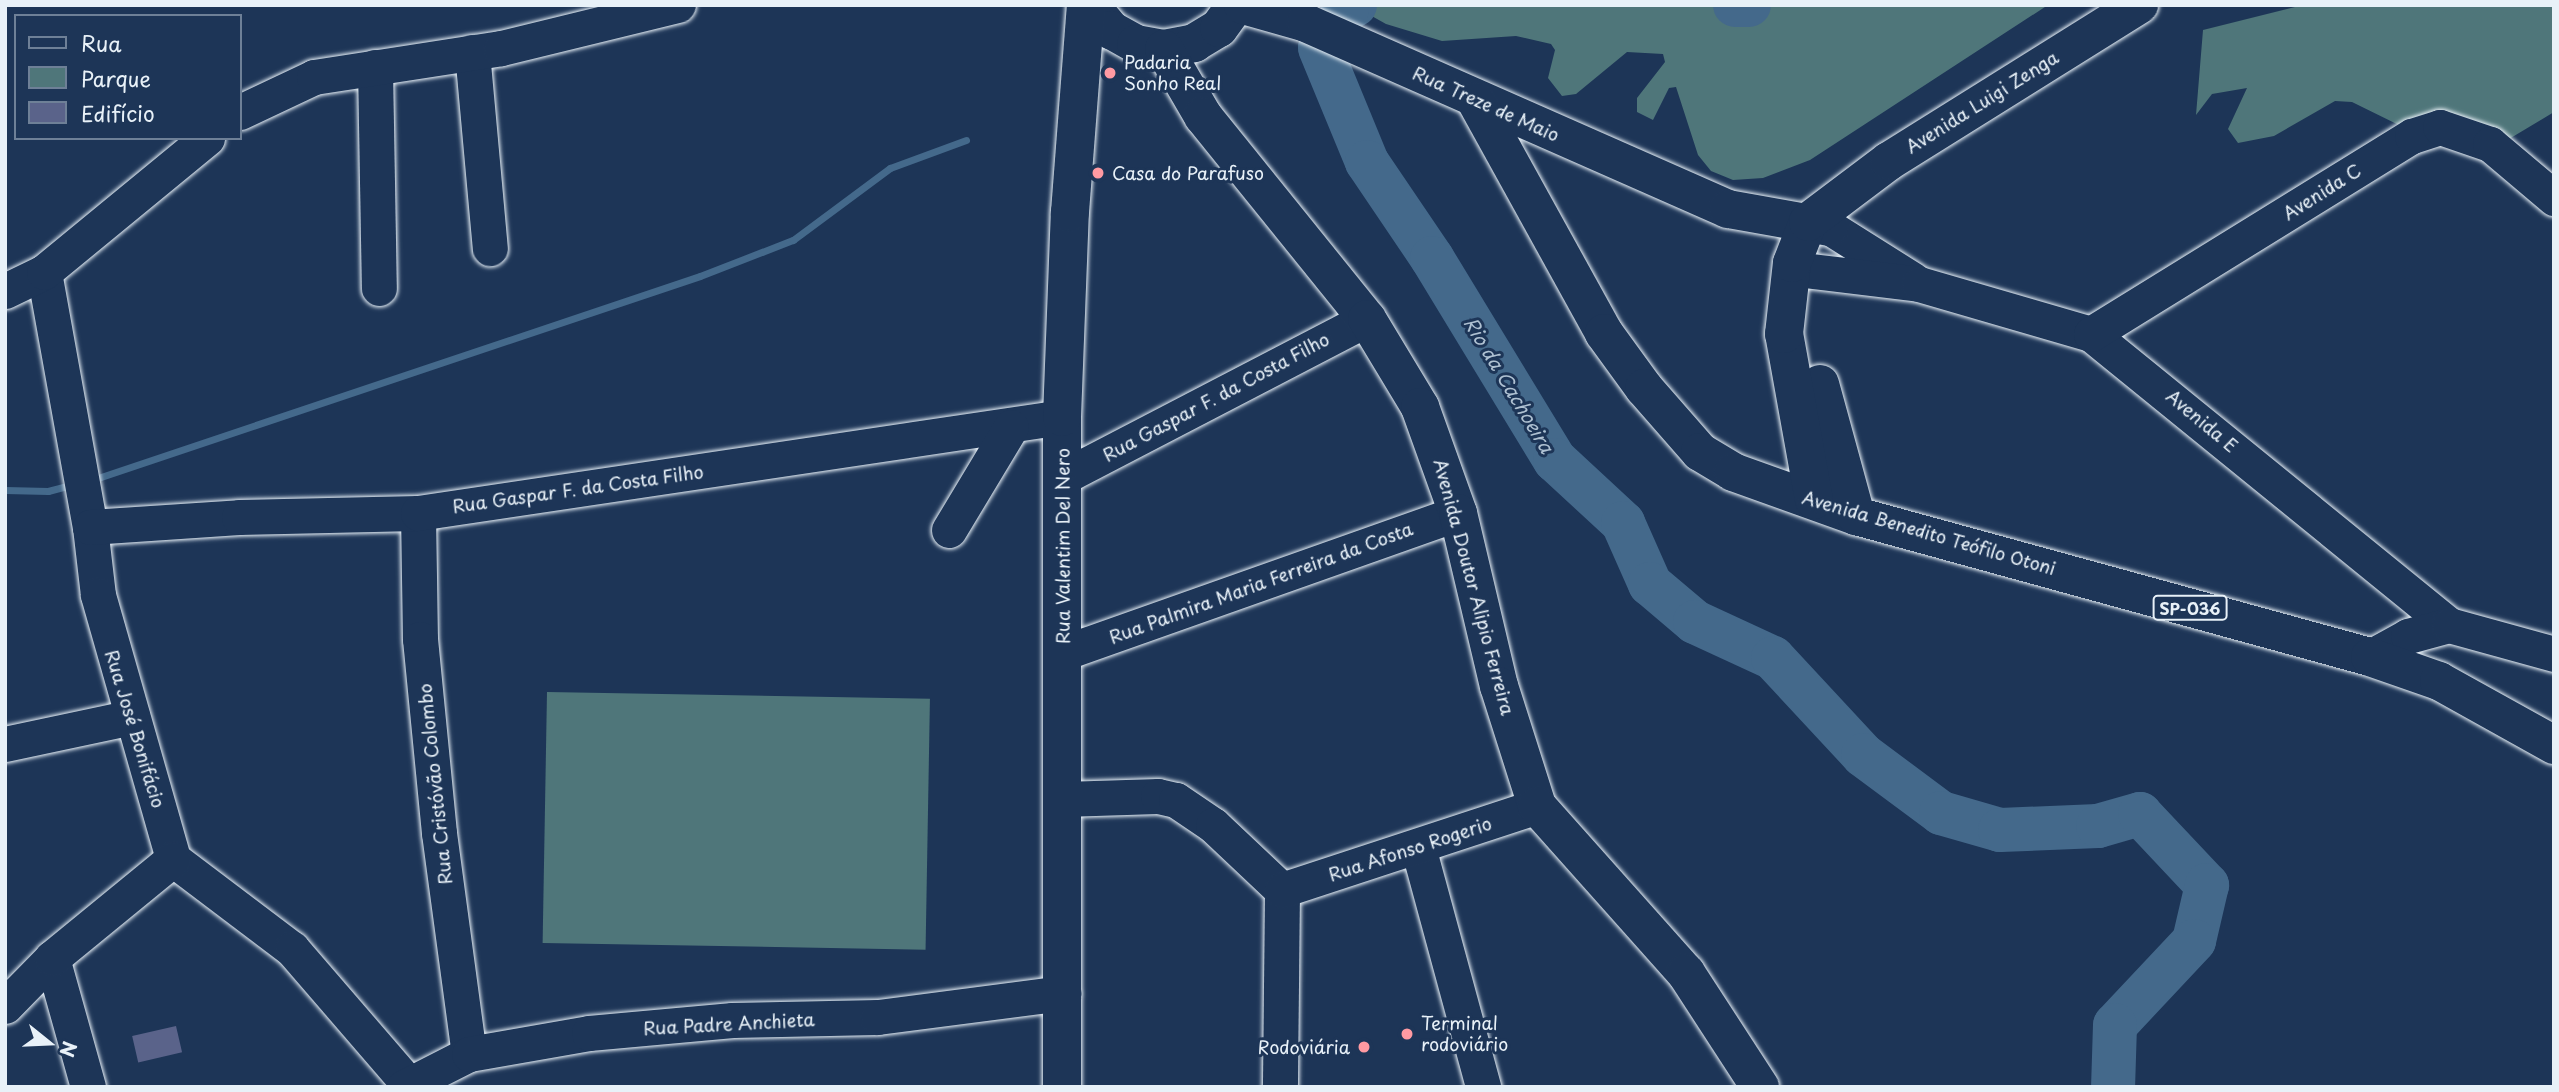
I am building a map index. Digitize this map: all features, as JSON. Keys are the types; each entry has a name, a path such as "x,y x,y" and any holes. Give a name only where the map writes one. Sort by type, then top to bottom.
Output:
{"main road":[{"path":"1088,5 1111,30 1136,44 1164,49 1194,43 1219,28 1236,5"},
{"name":"Rua Valentim Del Nero","path":"1062,1087 1065,476 1062,417 1070,212 1088,5"},
{"name":"Rua Treze de Maio","path":"1243,5 1306,23 1476,101 1728,209 1802,267"},
{"name":"Avenida Luigi Zenga","path":"1822,218 1946,124 2139,5"},
{"name":"Avenida Doutor Alipio Ferreira","path":"1164,49 1203,116 1367,319 1420,407 1458,513 1499,686 1537,806 1686,973 1760,1087"},
{"name":"Avenida Benedito Teófilo Otoni","path":"1476,101 1604,333 1644,388 1700,452 1733,472 1856,516 2370,657 2439,681 2554,745"},
{"name":"Rua Treze de Maio","path":"1728,209 1822,218"},
{"path":"1814,500 1784,334 1802,267 1822,218"},
{"path":"1802,267 1811,349 1856,516"}],"street":[{"path":"242,111 314,77 472,52 678,5"},
{"path":"472,52 490,248"},
{"path":"374,67 379,288"},
{"name":"Avenida C","path":"2091,334 2412,136 2440,127 2490,144 2554,198"},
{"path":"5,291 44,271 205,140"},
{"name":"Avenida E","path":"1822,218 1919,284"},
{"name":"Avenida E","path":"1802,267 1919,284 2091,334 2449,625"},
{"name":"Rua José Bonifácio","path":"44,271 101,608 173,859"},
{"name":"Rua Gaspar F. da Costa Filho","path":"1065,476 1367,319"},
{"name":"Rua Gaspar F. da Costa Filho","path":"84,497 239,517 418,513 1011,427 1062,417"},
{"path":"949,530 1011,427"},
{"name":"Rua Cristóvão Colombo","path":"418,513 420,639 439,833 469,1054"},
{"name":"Rua Palmira Maria Ferreira da Costa","path":"1063,653 1458,513"},
{"path":"2370,657 2408,636 2449,625 2554,654"},
{"path":"5,744 132,717"},
{"path":"1063,799 1158,796 1176,800 1213,825 1282,890 1280,1087"},
{"name":"Rua Afonso Rogerio","path":"1282,890 1537,806"},
{"path":"1419,847 1483,1087"},
{"path":"5,1006 52,958 173,859 292,949 408,1086"},
{"path":"52,958 88,1087"},
{"name":"Rua Padre Anchieta","path":"408,1086 469,1054 589,1033 732,1020 878,1017 1063,993"}],"green space":[{"path":"1352,5 2048,5 1810,160 1763,178 1733,180 1711,171 1698,155 1676,87 1669,88 1653,120 1637,112 1637,98 1665,62 1663,54 1627,52 1576,94 1562,96 1548,78 1555,50 1551,44 1516,36 1442,41 1386,24"},
{"path":"2303,5 2554,5 2554,112 2494,148 2413,132 2352,102 2335,101 2274,136 2238,143 2228,129 2247,88 2212,94 2196,115 2203,30"},
{"path":"547,692 930,699 926,950 543,943"}],"building":[{"path":"176,1026 182,1052 138,1062 132,1036"}],"waterway":[{"name":"Rio da Cachoeira","path":"1355,5 1347,9 1320,48 1367,162 1432,258 1555,460 1623,523 1650,584 1695,622 1773,658 1863,755 1941,813 2000,830 2098,826 2140,814 2207,885 2194,941 2115,1025 2113,1087"},
{"name":"Rio da Cachoeira","path":"1735,5 1749,5"},
{"path":"92,480 700,276 793,240 890,168 966,140"},
{"path":"5,490 48,491 74,484"}],"place":[{"name":"Padaria Sonho Real","path":"1110,73"},
{"name":"Casa do Parafuso","path":"1098,173"},
{"name":"Terminal rodoviário","path":"1407,1034"},
{"name":"Rodoviária","path":"1364,1047"}]}
